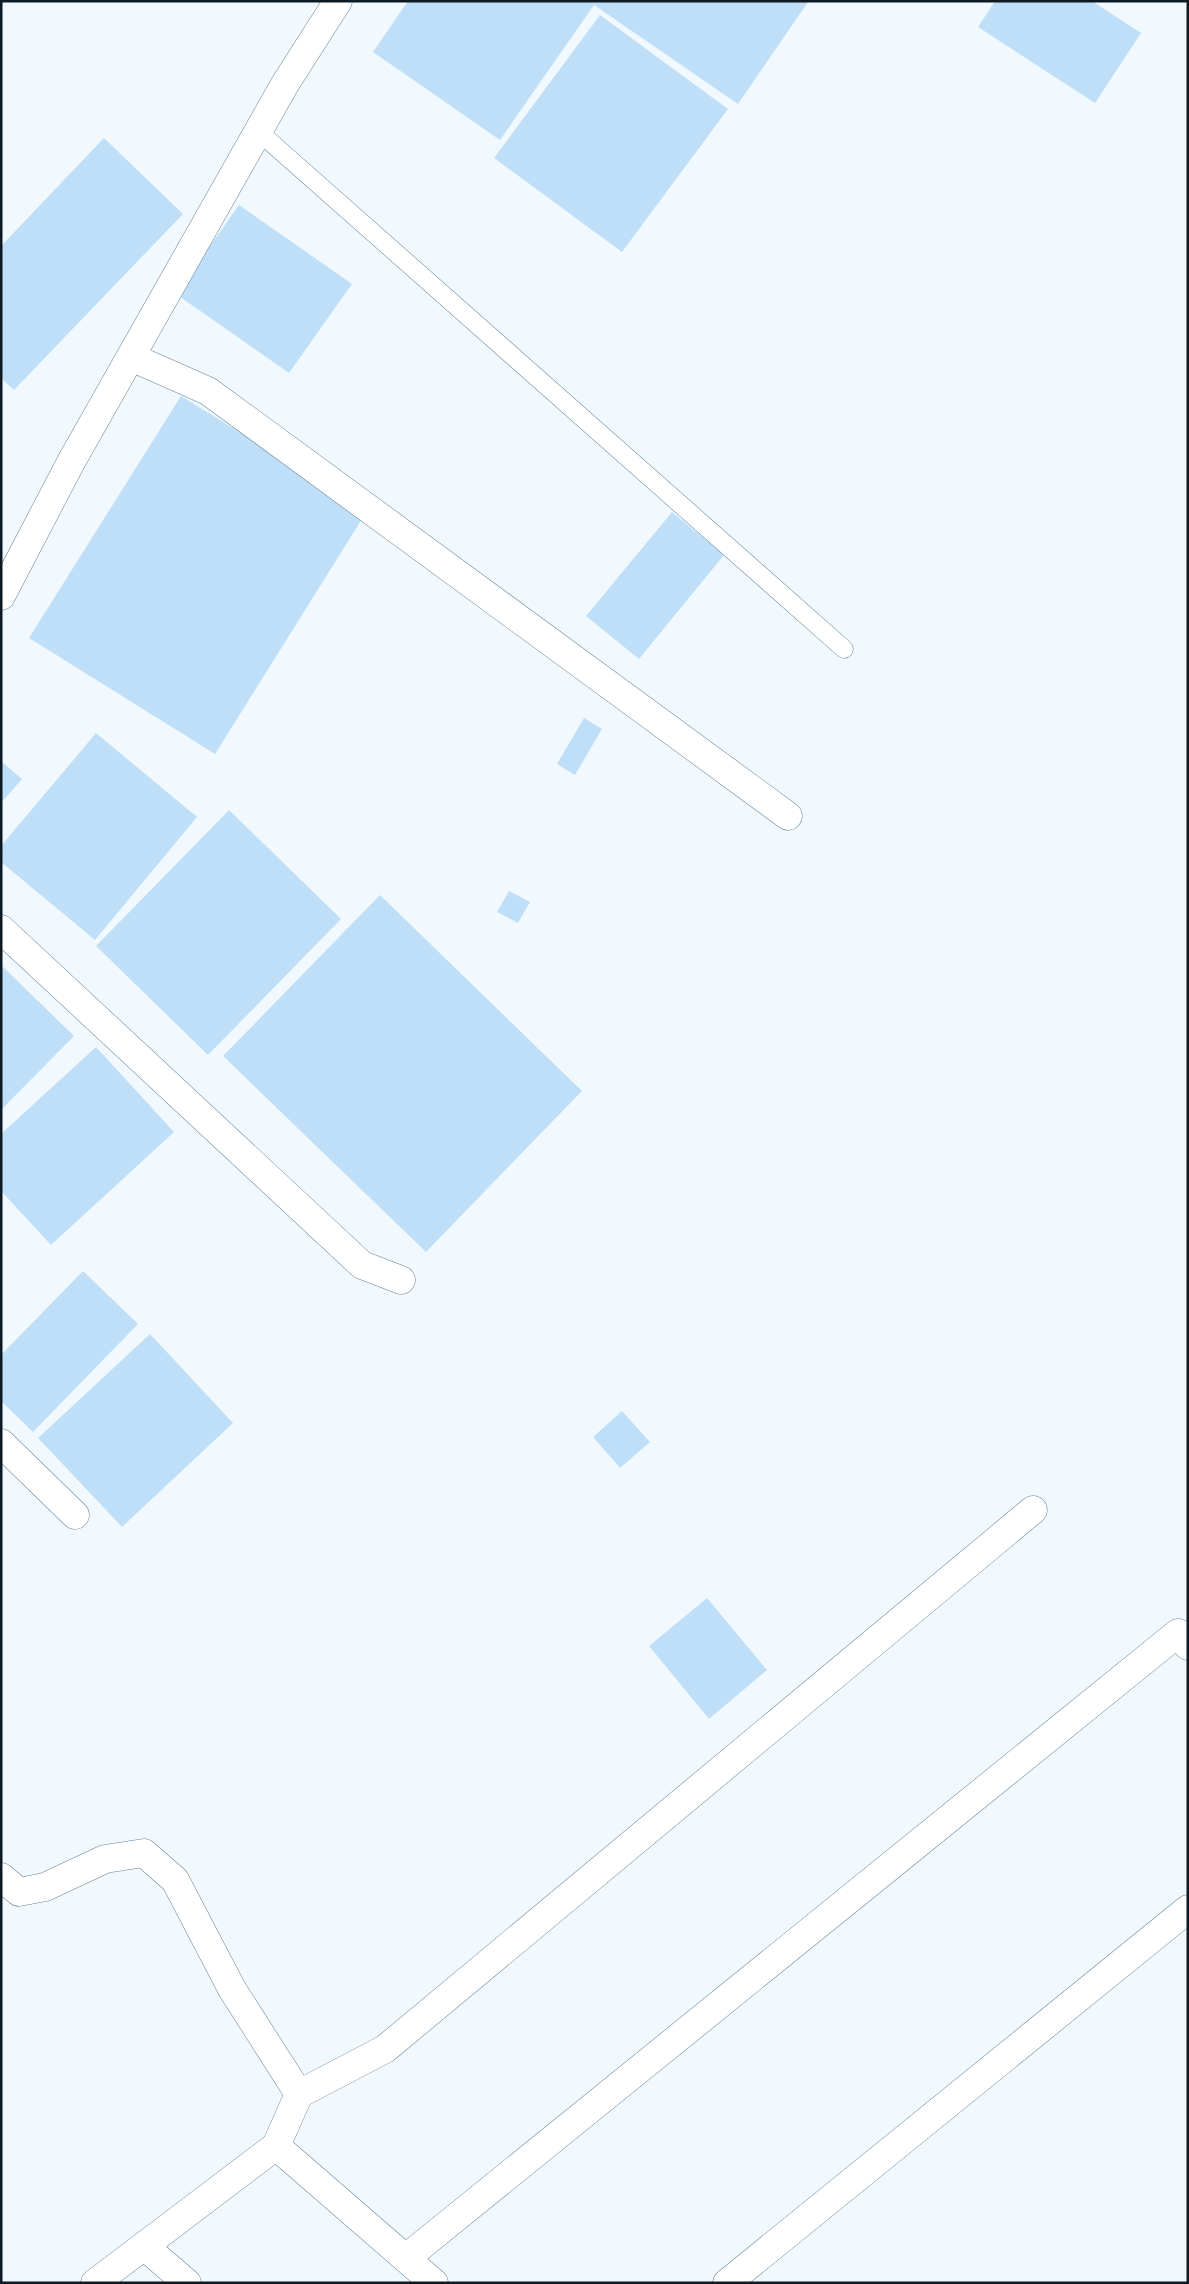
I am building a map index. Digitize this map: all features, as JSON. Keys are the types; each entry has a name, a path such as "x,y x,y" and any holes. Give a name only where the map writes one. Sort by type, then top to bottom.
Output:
{"street":[{"path":"1,596 72,462 258,131 285,84 338,1"},
{"path":"131,357 208,391 788,816"},
{"path":"1,929 362,1265 401,1280"},
{"path":"1,1443 75,1515"},
{"path":"95,2283 276,2146 299,2094 385,2049 1033,1510"},
{"path":"406,2258 1178,1633 1188,1646"},
{"path":"1,1877 19,1892 45,1887 105,1859 144,1853 175,1880 232,1989 299,2094"},
{"path":"727,2283 1188,1909"},
{"path":"276,2146 434,2283"},
{"path":"144,2246 187,2283"}],"lane":[{"path":"258,131 844,650"}],"building":[{"path":"408,1 808,2 738,104 594,5 500,140 373,52"},
{"path":"995,1 1092,1 1141,33 1095,103 978,27"},
{"path":"600,15 728,109 622,252 494,158"},
{"path":"104,138 183,214 14,390 1,378 1,246"},
{"path":"239,205 352,284 289,373 176,294"},
{"path":"181,396 367,511 215,754 29,638"},
{"path":"672,512 724,555 639,659 586,616"},
{"path":"584,718 602,729 575,775 557,764"},
{"path":"96,733 197,817 95,940 1,862 1,846"},
{"path":"1,761 22,779 1,803"},
{"path":"229,810 341,919 208,1055 96,946"},
{"path":"509,891 530,902 518,923 497,912"},
{"path":"380,895 582,1091 426,1252 223,1056"},
{"path":"1,965 74,1036 1,1110"},
{"path":"96,1047 174,1132 51,1245 1,1191 1,1134"},
{"path":"83,1271 138,1324 33,1432 1,1401 1,1355"},
{"path":"150,1334 233,1423 122,1527 38,1438"},
{"path":"622,1411 650,1442 620,1468 593,1437"},
{"path":"707,1598 767,1670 709,1719 649,1646"}]}
